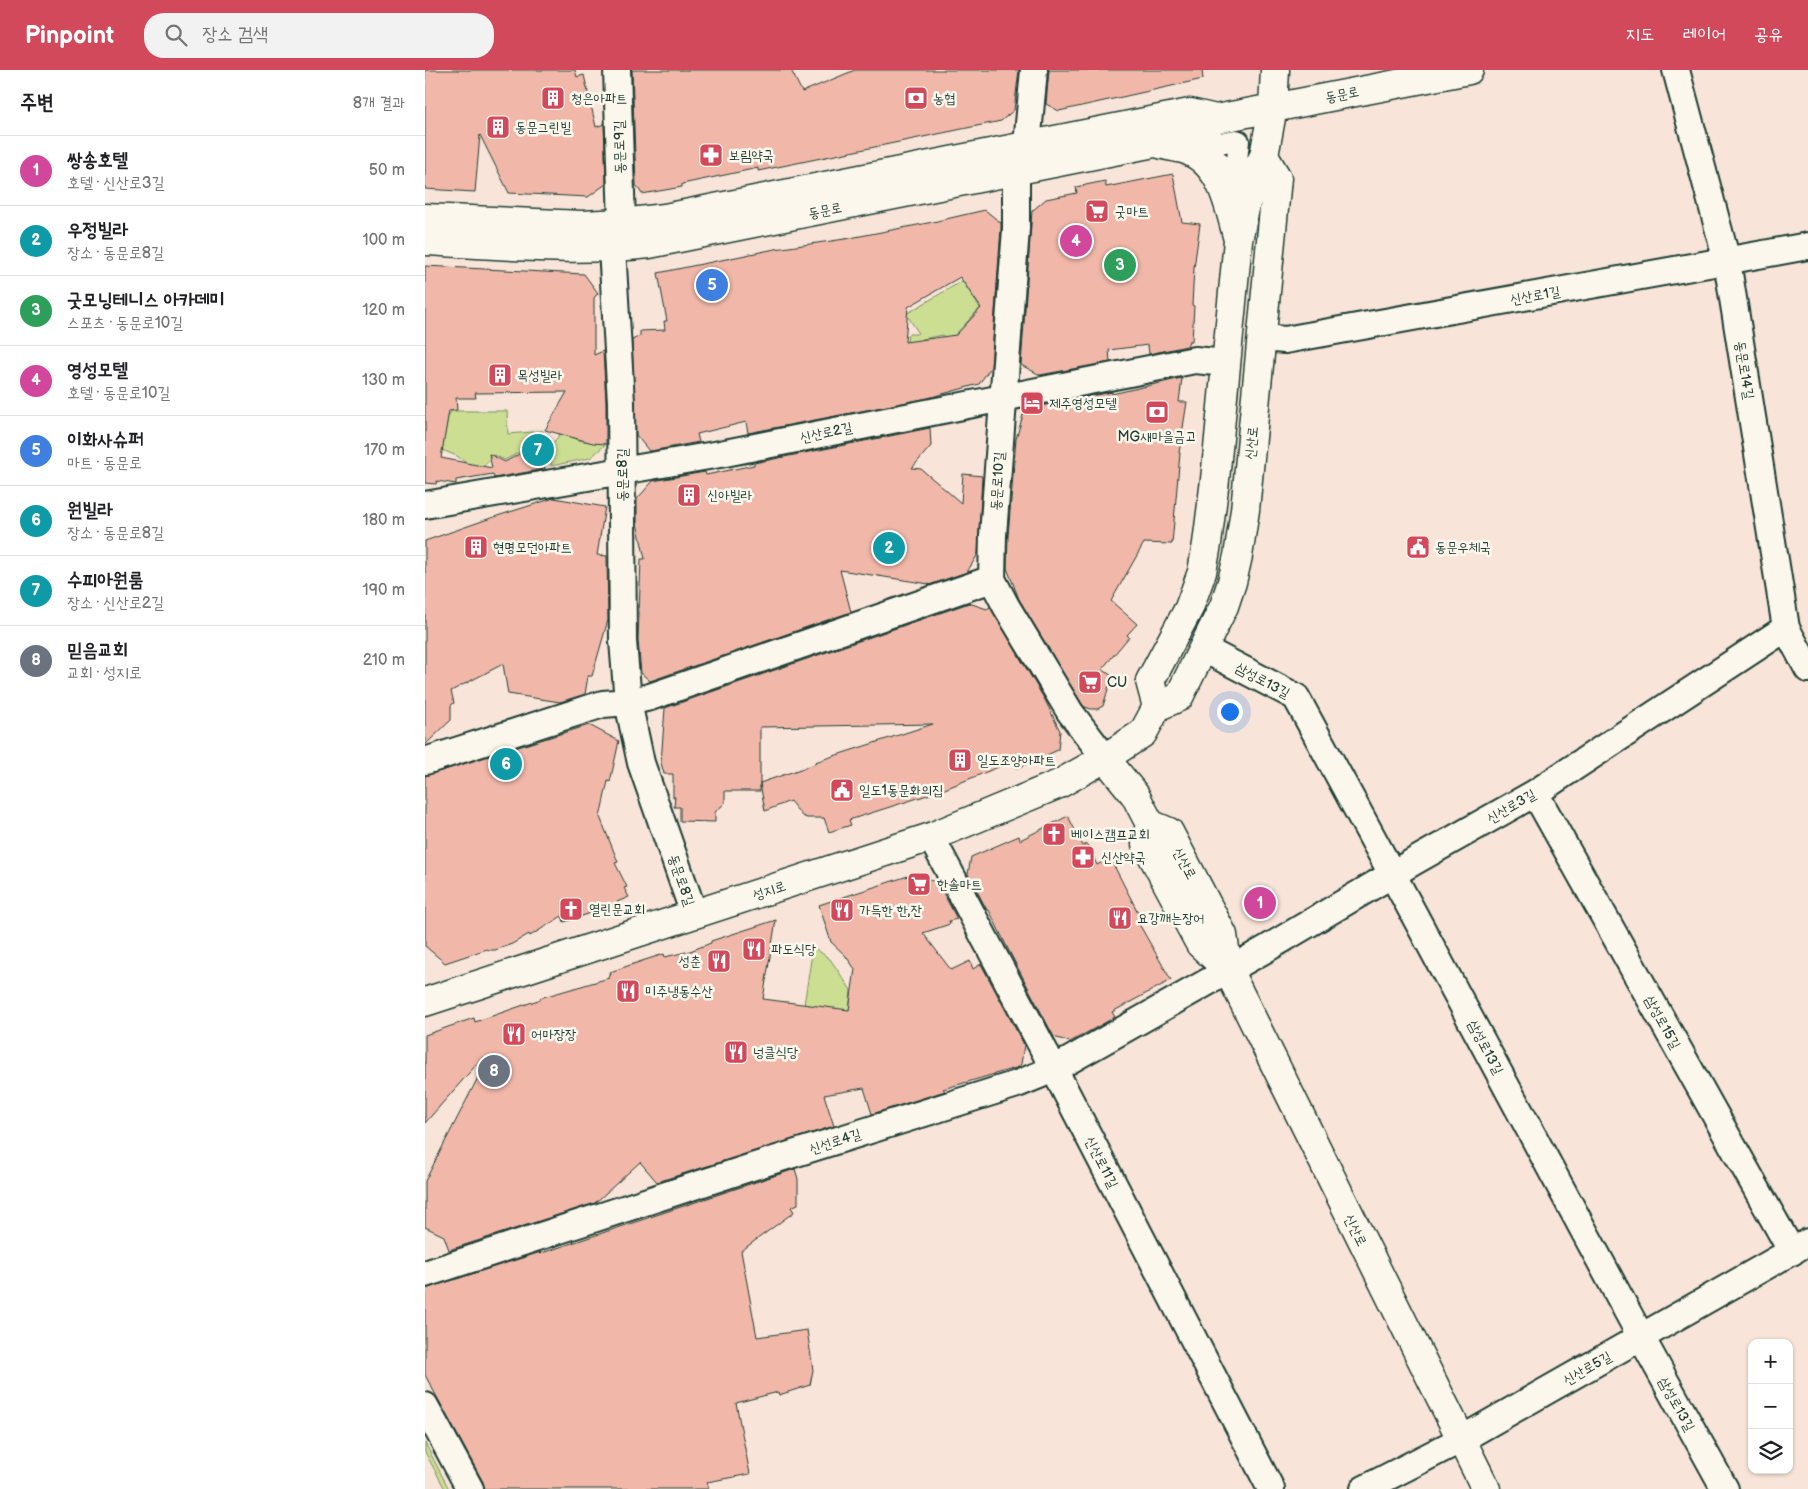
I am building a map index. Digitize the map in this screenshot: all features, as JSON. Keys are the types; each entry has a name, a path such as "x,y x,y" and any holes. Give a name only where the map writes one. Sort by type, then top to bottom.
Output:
{"main road":[{"path":"1105,758 1143,734 1157,707 1150,681 1189,608 1202,572 1208,535 1238,240 1251,181 1264,156 1273,107 1275,70"},
{"name":"동문로","path":"425,241 612,248 678,239 1213,132 1273,107 1469,70"},
{"name":"동문로","path":"425,218 582,225 622,223 665,218 1190,113 1213,132"},
{"path":"1156,143 1184,149 1200,157 1212,168 1221,183 1238,240"},
{"name":"신산로","path":"1157,707 1179,697 1224,606 1238,556 1245,510 1277,178 1264,156"},
{"name":"신산로","path":"1105,758 1135,795 1150,824 1146,844 1195,936 1200,944 1228,970 1486,1489"},
{"name":"성지로","path":"425,1002 931,837 1059,784 1105,758"}],"street":[{"name":"동문로9길","path":"617,70 622,223"},
{"path":"1027,145 1034,70"},
{"name":"동문로14길","path":"1676,70 1727,260 1787,628 1808,669"},
{"name":"동문로10길","path":"1016,171 1016,222 993,535 992,580 1070,712 1105,758"},
{"name":"신산로1길","path":"1262,338 1285,340 1808,246"},
{"name":"동문로8길","path":"612,248 618,348 622,471 623,641 628,702 641,763 694,914"},
{"name":"신산로2길","path":"425,505 720,454 1195,360 1226,363"},
{"path":"425,761 603,704 628,702 689,684 992,580"},
{"name":"신산로3길","path":"1228,970 1535,793 1787,628"},
{"name":"삼성로13길","path":"1204,649 1296,697 1725,1489"},
{"name":"삼성로15길","path":"1535,793 1800,1247"},
{"name":"신산로11길","path":"931,837 1054,1069 1271,1489"},
{"name":"신선로4길","path":"425,1274 746,1169 1017,1084 1054,1069 1228,970"},
{"name":"신산로5길","path":"1364,1489 1460,1440 1800,1247"},
{"path":"425,1406 470,1489"}],"green space":[{"path":"962,281 980,308 956,334 957,344 945,346 943,335 922,339 922,349 907,344 908,334 917,334 918,332 906,314"},
{"path":"452,411 507,411 508,434 543,431 537,442 505,460 494,455 478,472 457,456 442,450 448,416"},
{"path":"559,434 583,441 606,444 590,458 551,466 551,445"},
{"path":"813,947 830,959 851,990 849,1012 804,1005"},
{"path":"425,1443 449,1489 445,1489 425,1452"}],"building":[{"path":"425,70 575,70 577,77 584,75 596,127 604,124 606,184 588,197 509,193 480,135 475,192 425,189"},
{"path":"632,70 791,70 802,92 855,70 1019,70 1014,110 1001,121 758,171 758,168 682,184 682,187 642,194 636,185"},
{"path":"1049,70 1202,70 1203,79 1059,111 1046,104"},
{"path":"1173,174 1182,222 1200,224 1194,268 1192,341 1189,341 1187,346 1149,354 1148,345 1109,350 1110,362 1040,375 1021,365 1032,211 1046,199 1077,193 1076,187 1105,181 1106,187"},
{"path":"985,210 1001,223 991,367 979,384 928,398 748,433 746,422 697,434 699,442 651,451 636,435 632,340 640,336 640,331 665,330 664,321 667,321 658,273 775,249 845,239","holes":["960,277 981,308 956,335 905,342 908,307"]},
{"path":"425,266 584,274 598,293 594,298 594,355 603,351 606,444 593,443 545,430 567,392 475,393 476,398 456,398 457,410 449,411 441,458 492,468 489,454 505,462 546,439 549,463 544,464 545,469 494,478 493,474 456,480 456,484 437,481 436,484 425,483"},
{"path":"1182,378 1179,402 1187,402 1179,453 1172,544 1144,543 1111,601 1137,624 1127,635 1129,637 1102,669 1112,676 1103,706 1091,709 1082,704 1019,599 1007,568 1016,439 1023,415 1041,406 1112,392 1112,394"},
{"path":"930,428 931,446 912,468 921,469 961,503 963,474 982,476 978,554 967,572 929,585 840,570 851,612 650,681 641,673 638,640 641,559 645,559 637,523 637,499 653,481 705,472 706,475 754,465 754,463"},
{"path":"554,498 605,507 597,555 607,556 608,620 592,676 588,676 585,694 560,702 508,694 503,664 451,691 454,703 451,705 451,720 425,745 425,541"},
{"path":"969,603 987,609 990,607 1045,700 1060,731 1058,750 1020,767 1016,768 1013,761 940,791 849,820 851,825 829,832 824,818 807,818 802,816 790,801 765,811 760,783 760,791 725,791 725,803 715,812 715,822 680,821 680,807 674,807 673,774 664,774 661,763 665,708","holes":["933,724 815,762 815,764 760,783 760,727"]},
{"path":"589,725 619,741 600,817 618,862 615,863 627,887 624,888 629,897 617,902 618,904 564,922 562,916 530,936 529,934 512,944 495,950 487,949 445,963 425,946 425,776"},
{"path":"1068,816 1083,846 1087,844 1097,865 1110,858 1143,922 1139,924 1171,980 1112,1012 1115,1017 1070,1042 1054,1037 989,910 987,910 968,874 971,857 1019,836 1020,840"},
{"path":"914,874 938,883 957,919 949,921 950,924 923,933 951,970 970,961 973,969 981,964 1024,1045 1019,1067 943,1089 945,1091 872,1114 864,1088 824,1095 834,1126 657,1182 640,1162 595,1203 449,1250 444,1236 425,1227 425,1181 487,1060 483,1057 425,1123 425,1035 474,1018 475,1022 540,998 609,978 610,972 645,960 664,954 665,957 690,951 711,943 711,941 776,920 763,999 849,1010 855,969 845,955 831,942 819,905"},
{"path":"795,1169 798,1179 798,1204 791,1207 794,1212 741,1251 757,1337 807,1330 813,1370 810,1385 779,1395 778,1392 736,1403 750,1474 707,1482 709,1489 485,1489 425,1375 425,1289 541,1252 539,1254"}],"place":[{"name":"청은아파트","path":"553,98"},
{"name":"농협","path":"916,98"},
{"name":"동문그린빌","path":"498,127"},
{"name":"보림약국","path":"711,155"},
{"name":"굿마트","path":"1097,211"},
{"name":"영성모텔","path":"1076,241"},
{"name":"굿모닝테니스 아카데미","path":"1120,265"},
{"name":"이화사슈퍼","path":"712,285"},
{"name":"목성빌라","path":"500,375"},
{"name":"제주영성모텔","path":"1032,403"},
{"name":"MG새마을금고","path":"1157,412"},
{"name":"수피아원룸","path":"538,450"},
{"name":"신아빌라","path":"689,495"},
{"name":"현명모던아파트","path":"476,547"},
{"name":"동문우체국","path":"1418,547"},
{"name":"우정빌라","path":"889,548"},
{"name":"CU","path":"1090,682"},
{"name":"일도조양아파트","path":"960,760"},
{"name":"원빌라","path":"506,764"},
{"name":"일도1동문화의집","path":"842,790"},
{"name":"베이스캠프교회","path":"1054,834"},
{"name":"신산약국","path":"1083,857"},
{"name":"한솔마트","path":"919,884"},
{"name":"쌍송호텔","path":"1260,903"},
{"name":"열린문교회","path":"571,909"},
{"name":"가득한 한,잔","path":"842,910"},
{"name":"요강깨는장어","path":"1120,918"},
{"name":"파도식당","path":"754,949"},
{"name":"성춘","path":"719,961"},
{"name":"미주냉동수산","path":"628,991"},
{"name":"어마장장","path":"514,1034"},
{"name":"넝클식당","path":"736,1052"},
{"name":"믿음교회","path":"494,1071"}]}
